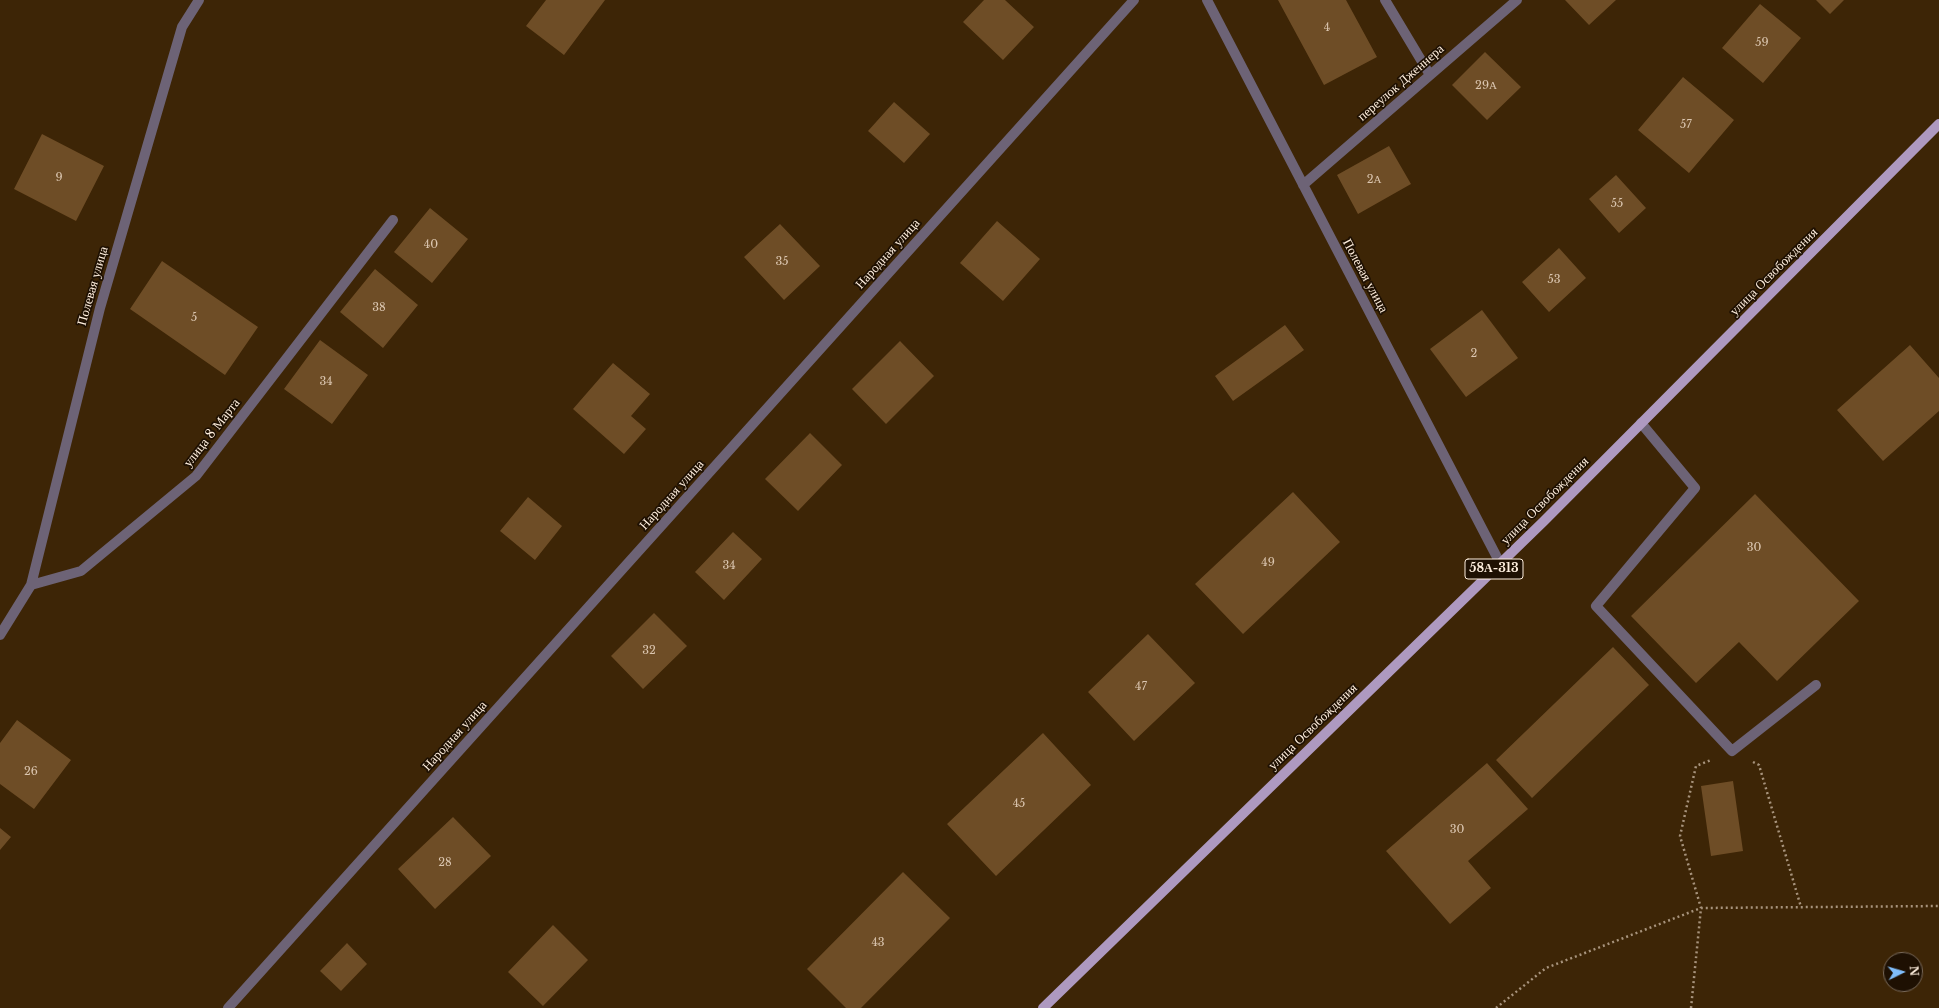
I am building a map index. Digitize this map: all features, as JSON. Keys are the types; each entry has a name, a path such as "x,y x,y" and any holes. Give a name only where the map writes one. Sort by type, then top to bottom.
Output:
{"main road":[{"name":"улица Освобождения","path":"1043,1008 1500,563 1939,124"}],"street":[{"name":"Полевая улица","path":"31,585 100,308 182,26 199,0"},
{"name":"Народная улица","path":"228,1008 1134,0"},
{"name":"Полевая улица","path":"1207,0 1500,563"},
{"path":"1385,0 1430,75"},
{"name":"переулок Дженнера","path":"1303,185 1517,0"},
{"name":"улица 8 Марта","path":"31,585 81,571 196,476 393,220"},
{"path":"1641,423 1695,488 1596,606 1732,751 1816,685"},
{"path":"0,635 31,585"}],"path":[{"path":"1691,1008 1701,908 1680,836 1696,766 1732,751 1759,765 1801,907"},
{"path":"1496,1008 1546,968 1701,908 1939,906"}],"building":[{"path":"546,0 605,0 564,55 526,26"},
{"path":"984,0 1005,0 1034,27 1003,60 963,22"},
{"path":"1278,0 1346,0 1377,57 1324,85"},
{"path":"1565,0 1616,0 1589,25"},
{"path":"1816,0 1844,0 1830,14"},
{"path":"1760,4 1801,38 1763,83 1722,48"},
{"path":"1485,52 1521,87 1487,120 1452,85"},
{"path":"1683,77 1734,120 1689,173 1638,130"},
{"path":"894,102 930,134 904,163 868,131"},
{"path":"42,134 104,166 76,221 14,189"},
{"path":"1389,146 1411,184 1358,214 1337,175"},
{"path":"1616,175 1646,208 1619,233 1589,199"},
{"path":"430,208 468,239 432,283 394,252"},
{"path":"997,221 1040,259 1003,301 960,263"},
{"path":"780,224 820,266 784,300 744,257"},
{"path":"1559,248 1586,278 1549,312 1522,282"},
{"path":"162,261 258,327 225,375 130,309"},
{"path":"375,269 418,305 383,348 340,312"},
{"path":"1482,310 1518,358 1466,397 1430,349"},
{"path":"1285,325 1304,350 1233,401 1215,376"},
{"path":"320,340 368,375 332,424 284,389"},
{"path":"900,341 934,376 886,424 852,389"},
{"path":"1910,345 1939,378 1939,411 1883,461 1837,410"},
{"path":"613,363 650,394 631,416 646,429 624,454 573,409"},
{"path":"810,433 842,465 798,511 765,479"},
{"path":"1293,492 1340,542 1243,634 1195,584"},
{"path":"1755,494 1859,601 1777,681 1739,642 1696,683 1631,616"},
{"path":"528,497 562,526 535,560 500,531"},
{"path":"733,532 762,559 724,600 695,572"},
{"path":"654,613 687,646 643,689 611,656"},
{"path":"1148,634 1195,683 1134,741 1088,692"},
{"path":"1613,647 1649,685 1532,798 1496,760"},
{"path":"17,720 71,760 34,809 0,784 0,743"},
{"path":"1043,733 1091,785 996,876 947,824"},
{"path":"1487,763 1528,809 1468,861 1491,888 1450,924 1386,851"},
{"path":"1733,781 1743,851 1711,856 1701,786"},
{"path":"453,817 491,856 435,909 398,869"},
{"path":"0,828 11,837 0,850"},
{"path":"903,872 950,918 861,1008 846,1008 807,969"},
{"path":"553,925 588,960 543,1006 508,972"},
{"path":"347,943 367,964 341,991 320,971"}]}
